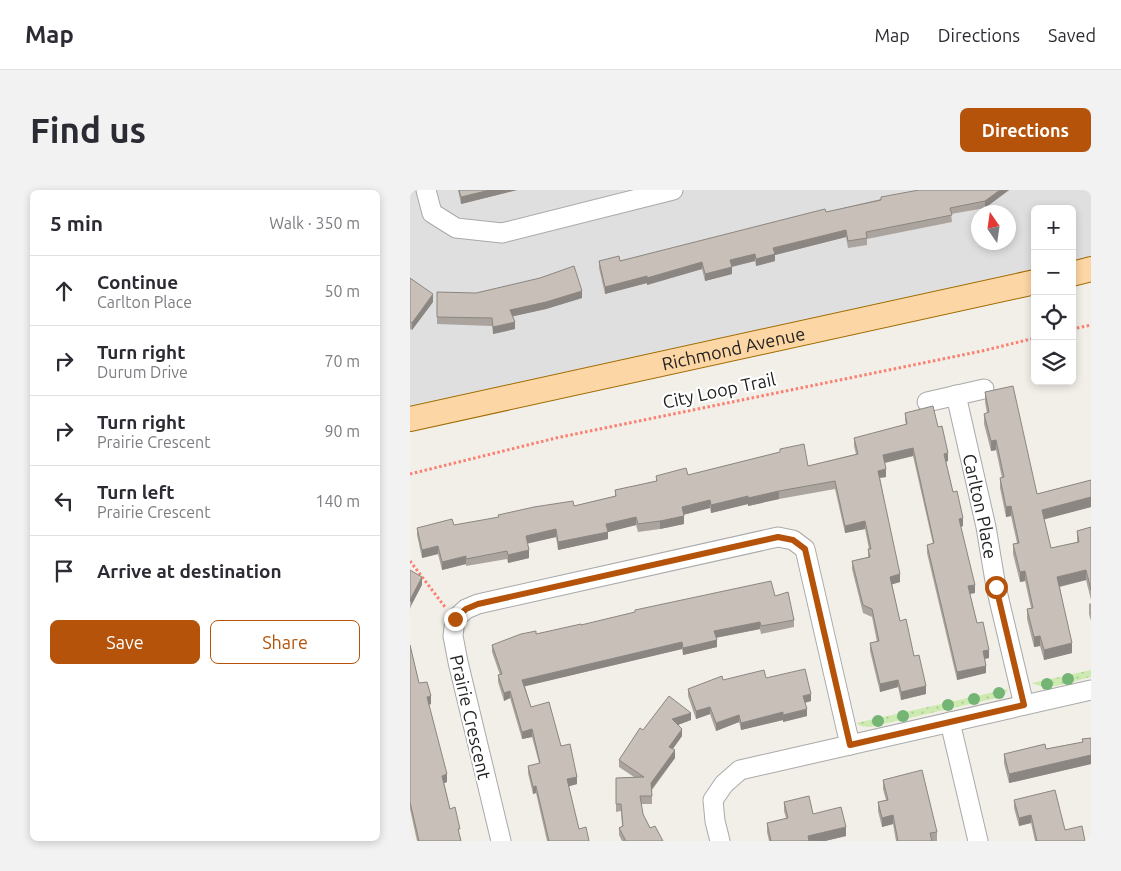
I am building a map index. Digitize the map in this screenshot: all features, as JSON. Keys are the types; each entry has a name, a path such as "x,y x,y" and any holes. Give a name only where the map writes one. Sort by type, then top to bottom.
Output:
{"main road":[{"path":"1076,273 1091,269"},
{"name":"Richmond Avenue","path":"417,418 1031,283"}],"street":[{"path":"426,190 432,213 456,228 502,233 673,190"},
{"path":"927,402 984,388"},
{"name":"Carlton Place","path":"956,395 986,527 996,587 1024,705"},
{"path":"455,619 466,609 478,604 778,537 793,540 805,549 850,745"},
{"name":"Prairie Crescent","path":"455,619 453,636 458,662 501,841"},
{"path":"720,841 715,821 713,800 724,784 740,770 1091,690"},
{"path":"950,722 978,841"}],"path":[{"path":"1076,328 1091,325"},
{"name":"City Loop Trail","path":"410,474 556,438 982,351 1031,339"},
{"path":"410,561 455,619"}],"shaded area":[{"path":"410,190 1091,190 1091,270 1076,273 1076,205 1031,205 1031,283 410,421"}],"green space":[{"path":"1091,670 1091,677 1061,685 1045,686 1032,683"},
{"path":"1008,689 1001,697 870,727 861,726 856,723"}],"building":[{"path":"459,190 490,190 461,197"},
{"path":"919,190 1000,190 985,201 950,208 952,215 866,232 867,238 848,241 846,230 773,248 775,254 756,259 755,254 730,260 732,267 705,274 702,262 647,278 647,276 605,287 599,261 619,256 620,261 825,209 826,212 881,200 881,197"},
{"path":"574,266 582,291 510,310 515,322 493,327 492,318 437,317 437,292 476,293 540,278"},
{"path":"410,278 433,294 412,323 410,321"},
{"path":"1013,386 1037,494 1091,480 1091,497 1042,510 1051,548 1079,542 1077,531 1091,527 1091,590 1086,570 1057,577 1072,643 1044,650 1040,636 1034,637 1027,609 1033,608 1025,571 1020,572 1013,544 1019,543 1011,506 1006,507 1000,478 1004,477 996,440 991,441 984,414 989,412 985,392"},
{"path":"933,406 938,427 942,426 948,453 944,454 953,492 957,491 963,518 959,519 975,585 968,586 977,623 983,622 989,650 983,651 986,666 957,672 927,545 934,543 913,448 883,455 886,469 878,471 900,574 890,577 900,621 906,619 914,656 919,655 926,686 901,692 898,680 880,684 870,643 879,641 872,609 863,605 852,561 870,557 868,549 871,549 865,521 845,526 835,481 748,498 748,496 711,505 710,500 682,507 684,516 638,524 636,517 606,524 608,532 558,542 556,529 526,536 529,550 508,555 507,551 466,559 466,556 442,562 438,546 422,550 417,528 452,519 454,525 499,517 498,515 534,507 573,501 574,506 616,496 615,490 657,481 656,476 686,468 688,475 780,452 780,449 804,444 808,466 858,454 854,438 907,424 905,413"},
{"path":"410,570 422,577 410,602"},
{"path":"771,581 775,596 788,592 794,620 761,626 760,622 714,631 717,640 683,648 682,642 522,680 531,707 549,702 561,746 570,744 577,777 567,779 579,829 586,827 589,841 549,841 536,786 533,787 528,766 540,763 532,729 522,732 510,691 504,693 498,675 502,674 492,645 521,634 536,631 536,634 581,625 635,612 635,610"},
{"path":"410,645 419,683 427,682 431,696 427,697 447,774 442,776 450,809 455,807 461,841 419,841 410,802"},
{"path":"805,669 811,694 803,696 807,709 783,715 783,712 741,723 739,715 716,723 710,707 696,711 688,689 722,676 723,680 764,670 766,678"},
{"path":"669,696 691,713 672,719 682,729 669,747 675,750 651,783 652,796 640,796 643,814 650,828 655,826 663,841 626,841 619,828 623,826 621,804 616,804 616,778 644,777 619,760 640,728 643,730"},
{"path":"1091,738 1091,755 1009,774 1004,754 1045,744 1046,749 1083,742 1082,739"},
{"path":"922,770 937,832 930,833 932,841 898,841 893,815 882,818 878,802 888,800 883,780"},
{"path":"1055,790 1065,830 1082,826 1085,841 1037,841 1031,815 1019,818 1014,800"},
{"path":"809,796 813,814 841,807 846,827 808,836 809,841 771,841 767,823 788,818 784,802"}],"route":[{"path":"455,619 466,609 478,604 778,537 793,540 805,549 850,745 1024,705 996,587"}]}
